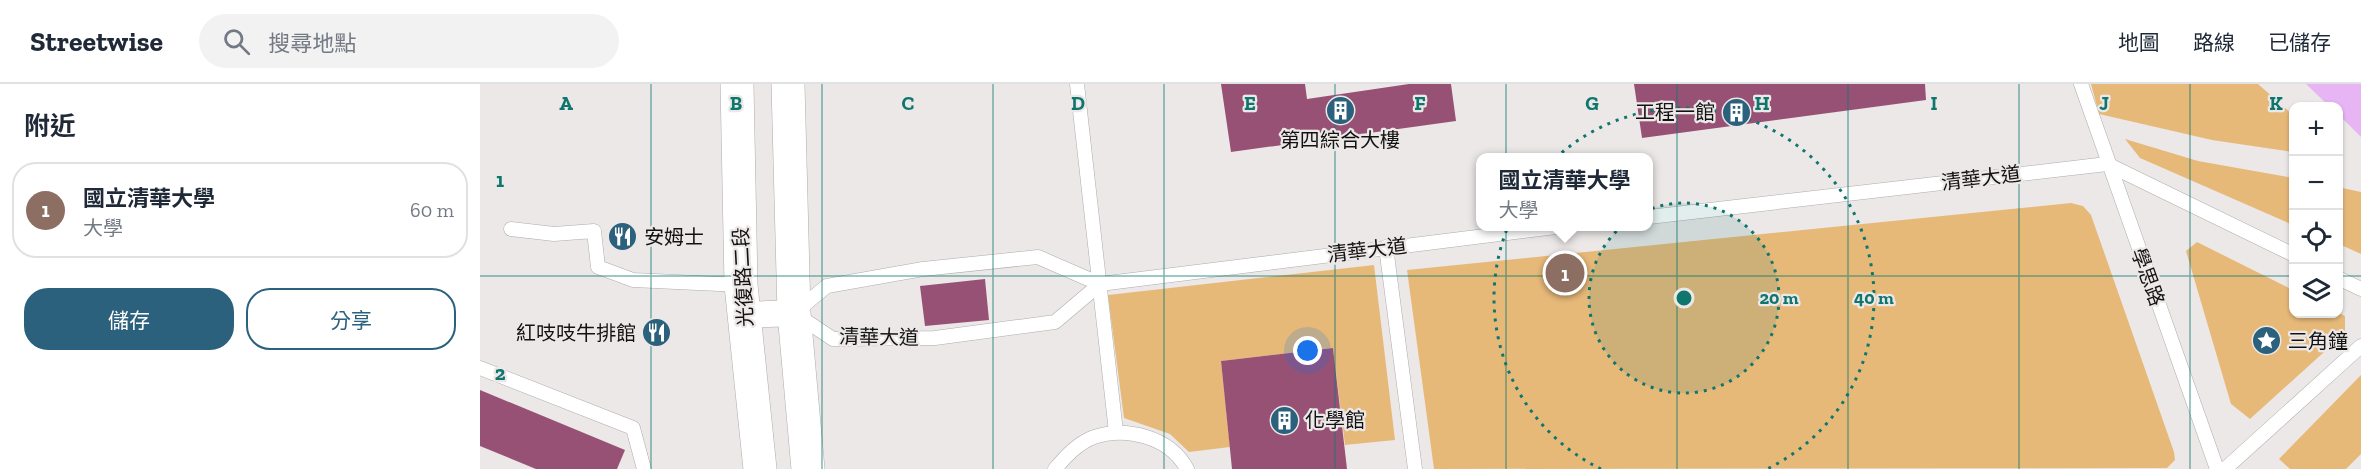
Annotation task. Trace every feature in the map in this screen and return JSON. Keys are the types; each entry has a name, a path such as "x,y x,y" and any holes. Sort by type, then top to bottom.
{"main road":[{"name":"光復路二段","path":"737,84 743,300 760,469"},
{"path":"788,84 794,313 808,469"}],"street":[{"path":"743,300 794,313"}],"lane":[{"path":"1077,84 1116,432"},
{"name":"學思路","path":"2081,84 2107,164 2217,469"},
{"path":"2107,164 2289,253"},
{"name":"清華大道","path":"1653,217 2107,164"},
{"path":"510,230 554,234 594,231 598,267 633,280 743,300"},
{"name":"清華大道","path":"794,313 832,339 935,338 1054,322 1100,284 1522,231"},
{"path":"1386,247 1415,469"},
{"path":"794,313 826,286 923,269 1038,257 1100,284"},
{"path":"2343,280 2361,289"},
{"path":"2225,469 2361,346"},
{"path":"480,368 633,428 644,469"},
{"path":"1055,469 1071,450 1092,437 1116,432 1142,434 1166,446 1187,469"}],"shaded area":[{"path":"2091,84 2258,84 2289,111 2289,151 2212,140 2099,114"},
{"path":"2306,84 2361,84 2361,137 2343,119 2343,102 2325,102"},
{"path":"2125,139 2198,161 2289,177 2289,223 2140,158"},
{"path":"2343,188 2361,192 2361,254 2343,246"},
{"path":"2071,203 2083,206 2091,215 2174,452 2175,460 2167,468 1434,469 1407,270"},
{"path":"2197,242 2289,288 2289,318 2343,318 2343,315 2345,316 2345,333 2250,419 2231,404 2186,251"},
{"path":"1374,265 1395,440 1345,445 1333,348 1221,361 1230,447 1189,452 1170,434 1124,418 1108,295"},
{"path":"2361,375 2361,454 2346,469 2290,469 2279,459"}],"building":[{"name":"第四綜合大樓","path":"1221,84 1305,84 1307,99 1409,84 1451,84 1456,121 1231,152"},
{"name":"工程一館","path":"1634,84 1925,84 1926,100 1642,138"},
{"path":"985,279 989,320 925,326 920,286"},
{"name":"化學館","path":"1333,348 1347,469 1232,469 1221,361"},
{"path":"480,390 625,450 617,469 536,469 480,446"}],"place":[{"name":"第四綜合大樓","path":"1340,110"},
{"name":"工程一館","path":"1736,112"},
{"name":"安姆士","path":"623,237"},
{"name":"國立清華大學","path":"1565,273"},
{"name":"紅吱吱牛排館","path":"657,333"},
{"name":"三角鐘","path":"2267,341"},
{"name":"化學館","path":"1284,420"}]}
